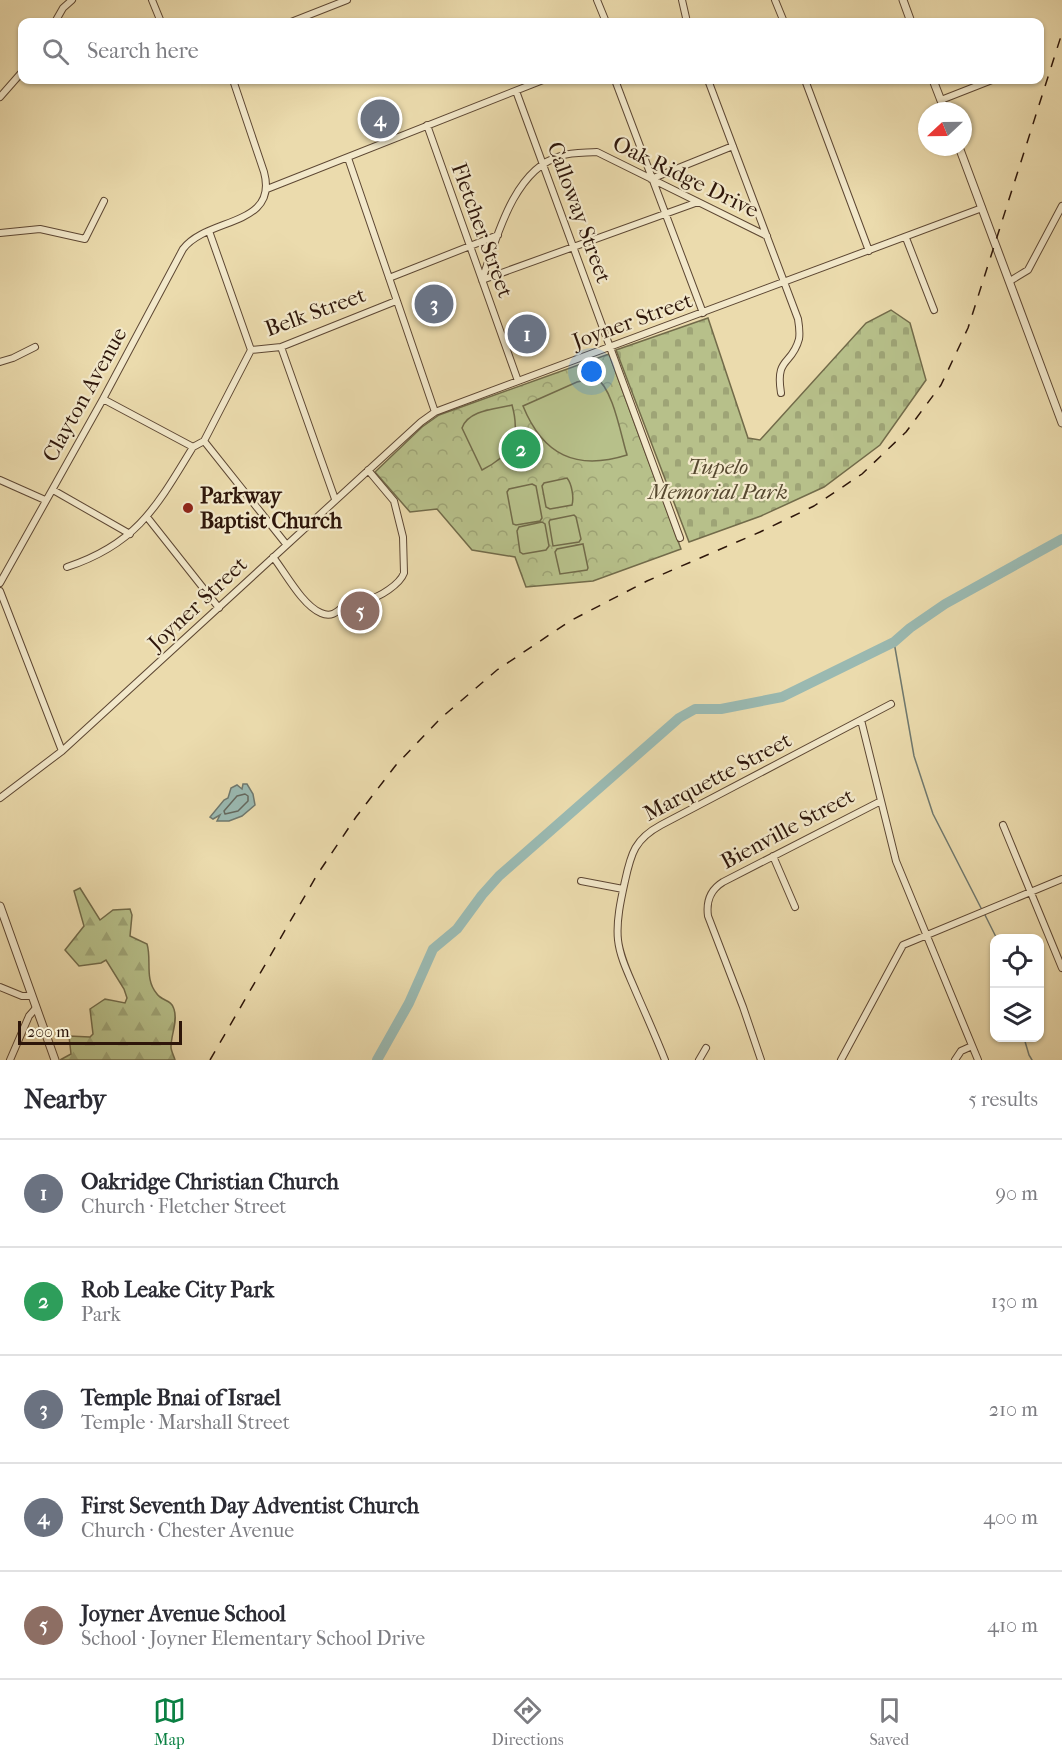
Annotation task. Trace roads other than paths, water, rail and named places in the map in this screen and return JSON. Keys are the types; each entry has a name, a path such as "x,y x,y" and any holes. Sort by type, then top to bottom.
{"street":[{"path":"57,18 72,0"},
{"path":"152,0 159,18"},
{"path":"301,18 346,0"},
{"path":"597,0 604,18"},
{"path":"682,0 684,18"},
{"path":"776,0 783,18"},
{"path":"903,0 910,18"},
{"path":"0,97 18,77"},
{"path":"234,84 264,172 267,189 533,84"},
{"path":"616,84 703,313"},
{"path":"710,84 798,319 799,337 794,351 781,365 778,377 781,393"},
{"path":"806,84 869,251"},
{"path":"935,84 941,100 982,84"},
{"name":"Calloway Street","path":"516,91 680,538"},
{"name":"Fletcher Street","path":"427,125 518,381"},
{"path":"651,179 733,146"},
{"name":"Oak Ridge Drive","path":"482,280 515,195 528,177 543,164 559,156 597,152 766,236"},
{"path":"962,156 1062,423"},
{"path":"348,158 435,412"},
{"name":"Clayton Avenue","path":"0,583 103,399 183,249 191,240 256,209 267,189"},
{"path":"0,233 40,228 85,239 104,201"},
{"path":"482,280 698,202"},
{"path":"1010,281 1028,270 1062,206"},
{"name":"Joyner Street","path":"0,798 62,751 335,499 435,412 784,284 982,208"},
{"path":"209,231 251,350"},
{"path":"389,278 498,235"},
{"path":"906,238 934,310"},
{"name":"Belk Street","path":"204,441 251,350 281,347 396,300"},
{"path":"0,362 35,347"},
{"path":"281,347 335,499"},
{"path":"103,399 193,447"},
{"path":"67,567 97,554 130,534 147,517 193,447 204,441 286,544"},
{"path":"273,557 287,579 315,610 328,615 334,614 350,602 378,596 402,578 404,573 403,537 394,501 368,470"},
{"path":"0,480 45,500"},
{"path":"53,490 130,534"},
{"path":"147,517 219,608"},
{"path":"0,591 62,751"},
{"name":"Marquette Street","path":"665,1060 620,953 617,926 623,889 632,855 639,842 648,833 891,704"},
{"path":"861,720 896,861 978,1060"},
{"name":"Bienville Street","path":"761,1060 710,922 707,904 711,894 718,885 881,801"},
{"path":"1003,825 1062,968"},
{"path":"773,856 795,907"},
{"path":"841,1060 900,949 905,944 1062,879"},
{"path":"581,881 623,889"},
{"path":"1,910 55,1060"},
{"path":"0,987 22,996 32,996"},
{"path":"10,1060 29,1016 36,1008"},
{"path":"955,1060 961,1051 972,1046"},
{"path":"699,1060 706,1048"}],"water":[{"path":"243,784 247,784 253,794 255,805 242,816 229,821 217,821 220,815 213,819 210,817 228,798 231,788 237,785 242,789"}],"waterway":[{"path":"377,1060 409,1003 433,949 457,929 499,876 679,718 695,709 721,709 782,697 894,642 945,604 1062,539"},
{"path":"894,642 914,756 933,814 981,908"},
{"path":"984,913 994,934"},
{"path":"1025,1042 1032,1060"}],"railway":[{"path":"210,1060 317,875 356,817 396,765 441,718 497,670 570,621 647,581 814,506 862,474 906,432 941,385 968,328 1062,33"}],"place":[{"name":"First Seventh Day Adventist Church","path":"380,119"},
{"name":"Temple Bnai of Israel","path":"434,304"},
{"name":"Oakridge Christian Church","path":"527,334"},
{"name":"Rob Leake City Park","path":"521,449"},
{"name":"Parkway Baptist Church","path":"188,508"},
{"name":"Joyner Avenue School","path":"360,611"}],"park label":[{"name":"Tupelo Memorial Park","path":"718,479"}]}
